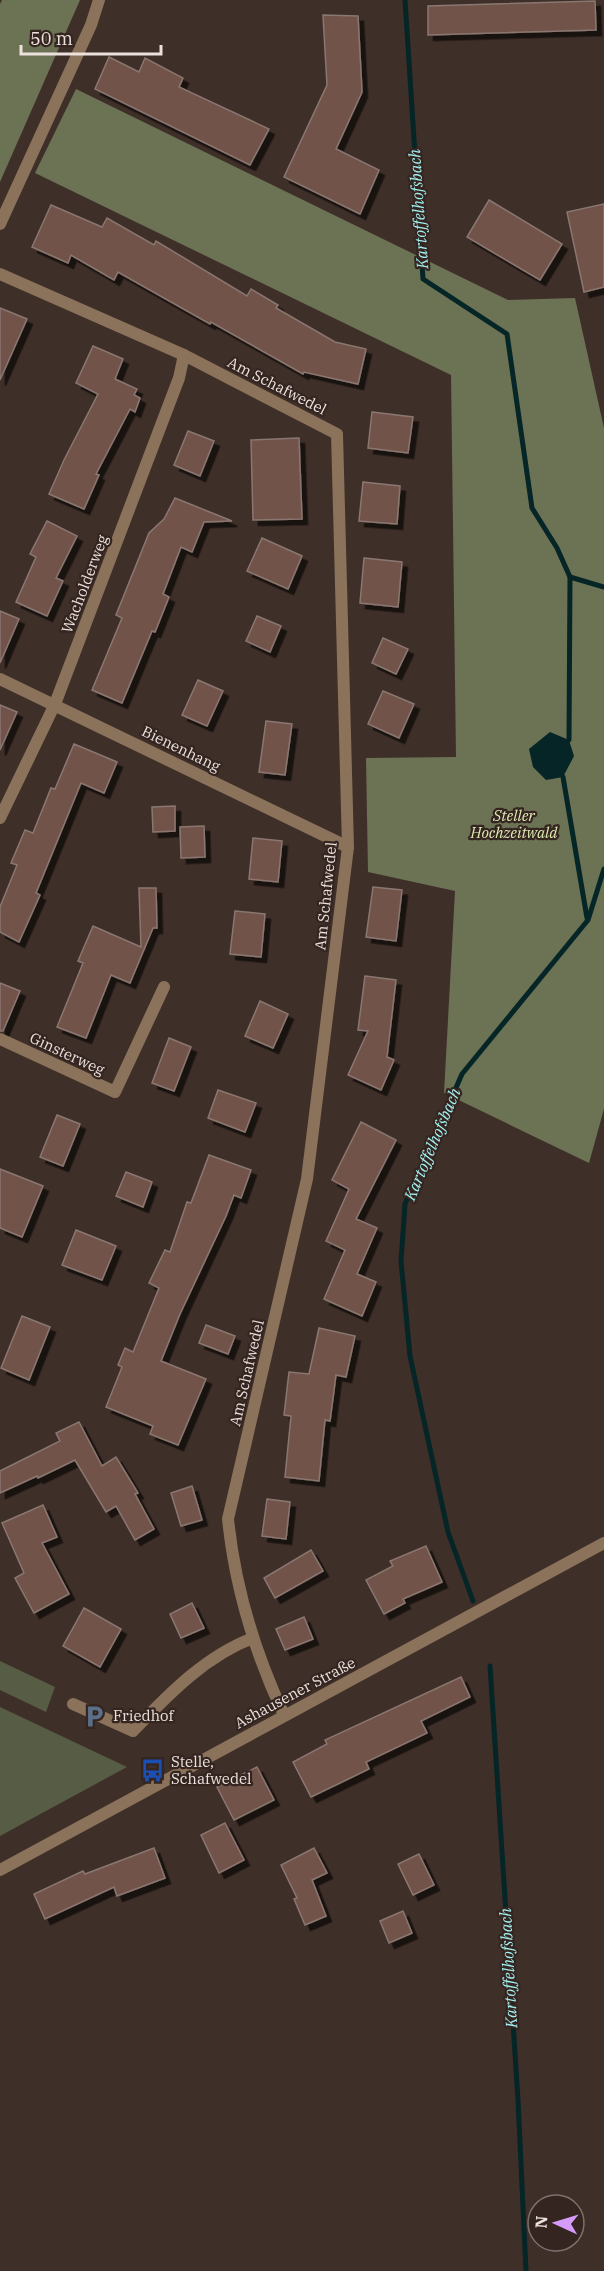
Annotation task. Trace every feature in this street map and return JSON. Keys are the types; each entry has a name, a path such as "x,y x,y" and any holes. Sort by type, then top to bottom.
{"street":[{"path":"0,224 87,35 99,0"},
{"name":"Am Schafwedel","path":"0,274 184,355 337,434 348,847 307,1179 228,1519 233,1563 253,1638 268,1681 284,1715"},
{"name":"Wacholderweg","path":"0,818 55,704 179,378 184,355"},
{"name":"Bienenhang","path":"0,679 348,847"},
{"name":"Ginsterweg","path":"0,1039 115,1092 164,987"},
{"name":"Ashausener Straße","path":"0,1870 604,1543"},
{"path":"73,1704 133,1731 207,1662 239,1643 253,1638"}],"green space":[{"path":"2,0 80,0 0,182 0,4"},
{"name":"Steller Hochzeitwald","path":"76,89 508,300 575,298 604,428 604,1109 589,1163 444,1093 455,891 368,872 366,758 456,757 451,375 35,173"},
{"path":"0,1661 55,1687 46,1712 0,1690"},
{"path":"0,1707 127,1767 0,1836"}],"water":[{"path":"550,732 569,740 574,756 563,777 546,780 533,767 529,749"}],"building":[{"path":"595,1 596,30 428,35 428,6"},
{"path":"323,15 358,16 362,92 336,149 379,170 360,214 284,177 327,85"},
{"path":"109,57 139,72 145,58 183,78 179,87 269,129 250,165 95,89"},
{"path":"489,200 562,244 540,280 467,237"},
{"path":"604,204 604,287 584,292 567,212"},
{"path":"51,205 102,227 107,218 154,245 156,241 247,296 251,289 278,305 276,308 335,342 366,349 358,384 304,372 303,374 118,272 114,280 71,255 68,263 32,247"},
{"path":"0,308 27,319 0,380"},
{"path":"93,346 123,359 115,379 137,389 134,395 140,398 135,412 130,409 96,474 99,475 84,509 49,494 98,394 76,383"},
{"path":"372,412 413,417 408,453 368,448"},
{"path":"188,431 214,441 200,476 174,465"},
{"path":"299,438 302,519 253,520 251,440"},
{"path":"363,482 400,486 397,524 359,521"},
{"path":"175,498 232,521 204,522 192,552 181,547 163,594 169,597 122,703 92,690 122,618 116,615 149,533 164,519"},
{"path":"47,521 77,536 56,578 63,581 47,616 16,602 36,557 30,554"},
{"path":"262,538 302,556 288,589 247,571"},
{"path":"364,558 402,562 398,607 360,603"},
{"path":"0,611 19,619 0,663"},
{"path":"257,616 281,626 270,652 246,641"},
{"path":"383,638 408,649 396,674 372,663"},
{"path":"198,680 223,691 207,726 182,715"},
{"path":"383,691 414,704 399,738 368,724"},
{"path":"0,705 17,712 0,750"},
{"path":"266,721 292,724 285,775 259,772"},
{"path":"74,744 117,762 104,793 81,783 36,893 40,895 19,942 0,932 0,907 17,865 11,863 25,830 33,833 51,788 55,789"},
{"path":"175,806 175,831 153,832 152,807"},
{"path":"204,826 205,857 181,858 180,827"},
{"path":"253,838 282,841 278,882 249,879"},
{"path":"373,887 402,890 396,941 366,937"},
{"path":"139,888 156,888 157,928 153,928 130,983 111,975 86,1038 57,1027 83,963 78,961 93,926 141,947"},
{"path":"235,911 265,914 261,957 230,954"},
{"path":"365,976 396,980 387,1057 394,1060 381,1090 348,1075 368,1031 358,1030"},
{"path":"0,983 20,991 3,1031 0,1031"},
{"path":"260,1001 288,1014 273,1048 245,1036"},
{"path":"169,1038 191,1047 174,1091 152,1083"},
{"path":"218,1090 256,1103 245,1132 208,1118"},
{"path":"57,1115 80,1124 63,1166 40,1157"},
{"path":"361,1122 396,1140 356,1219 377,1228 357,1274 376,1282 362,1316 324,1299 345,1250 326,1241 349,1189 332,1180"},
{"path":"209,1155 251,1170 241,1198 234,1195 161,1361 206,1379 178,1445 150,1434 153,1426 106,1407 122,1367 118,1365 125,1348 133,1352 159,1288 149,1283 165,1250 170,1252 187,1202 191,1203"},
{"path":"0,1169 43,1186 22,1237 0,1228"},
{"path":"126,1172 152,1182 143,1207 116,1196"},
{"path":"76,1230 116,1246 102,1280 62,1265"},
{"path":"22,1316 50,1327 29,1380 1,1368"},
{"path":"206,1325 235,1336 228,1354 199,1343"},
{"path":"319,1328 355,1336 346,1377 336,1375 330,1421 325,1420 319,1481 285,1477 291,1416 284,1415 289,1372 309,1374"},
{"path":"79,1422 102,1466 116,1457 138,1493 135,1494 154,1529 135,1540 116,1506 106,1512 75,1460 0,1493 0,1471 60,1441 56,1433"},
{"path":"192,1486 202,1520 181,1526 171,1493"},
{"path":"267,1499 290,1502 286,1539 262,1536"},
{"path":"43,1505 57,1537 42,1543 69,1594 34,1613 15,1578 24,1573 2,1523"},
{"path":"426,1546 442,1582 403,1599 405,1603 384,1614 366,1580 393,1566 390,1561"},
{"path":"311,1550 323,1571 275,1598 264,1578"},
{"path":"192,1603 204,1628 181,1638 170,1614"},
{"path":"84,1608 121,1629 100,1667 63,1646"},
{"path":"304,1617 313,1639 285,1650 276,1629"},
{"path":"461,1677 470,1697 421,1721 427,1733 366,1762 369,1769 311,1797 293,1762 327,1744 325,1740"},
{"path":"257,1767 274,1800 234,1820 217,1787"},
{"path":"225,1823 244,1860 219,1873 201,1835"},
{"path":"154,1848 165,1878 117,1896 114,1887 45,1919 34,1894 83,1871 85,1874"},
{"path":"314,1848 327,1873 312,1880 326,1916 305,1925 294,1899 297,1898 281,1865"},
{"path":"419,1854 434,1885 413,1895 398,1864"},
{"path":"403,1911 412,1933 389,1943 380,1921"}],"waterway":[{"name":"Kartoffelhofsbach","path":"405,0 423,279 507,334 532,508 557,548 570,577 604,587"},
{"path":"569,740 570,577"},
{"path":"563,777 587,918"},
{"name":"Kartoffelhofsbach","path":"473,1601 448,1532 410,1356 401,1261 405,1204 462,1074 588,920 604,869"},
{"name":"Kartoffelhofsbach","path":"490,1666 518,2100 526,2271"}],"place":[{"name":"Friedhof","path":"95,1716"},
{"name":"Stelle, Schafwedel","path":"153,1771"}]}
